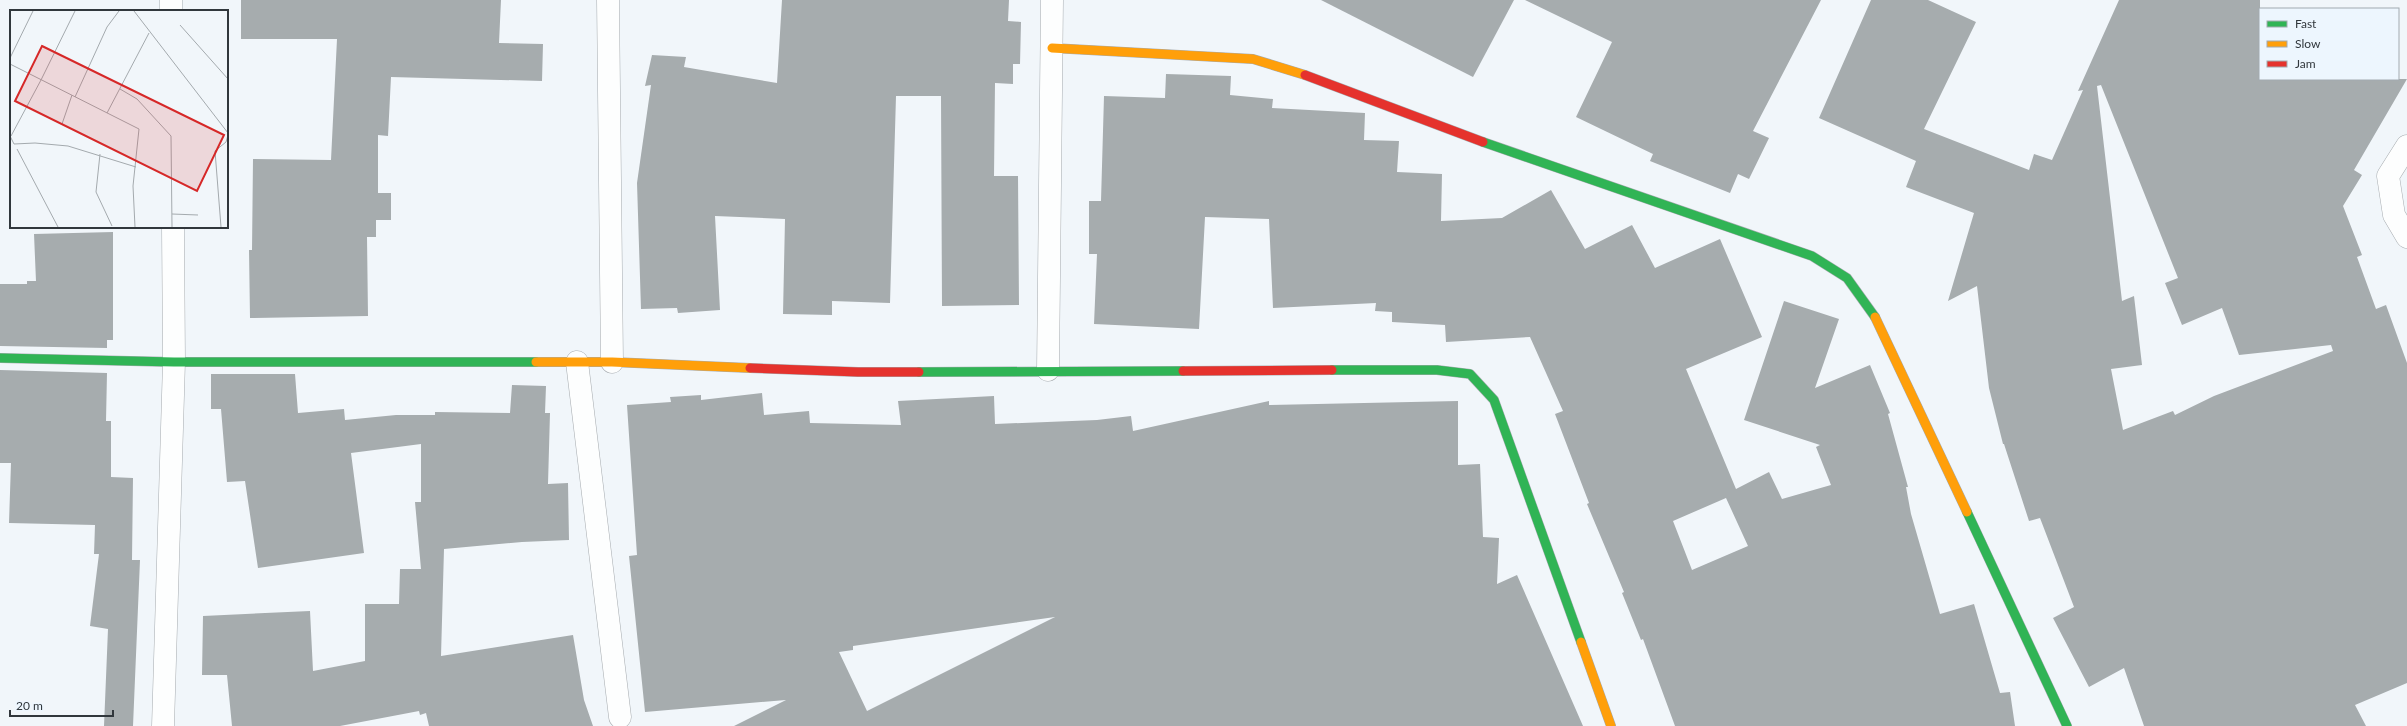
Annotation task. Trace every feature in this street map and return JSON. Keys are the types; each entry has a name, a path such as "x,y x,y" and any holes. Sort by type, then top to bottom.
{"street":[{"path":"608,0 612,362"},
{"path":"1048,370 1052,0"},
{"path":"1052,48 1222,56 1252,59 1284,67 1462,135 1812,256 1847,278 1878,322 2067,726"},
{"path":"2407,146 2388,176 2394,216 2407,237"},
{"path":"163,726 174,362 173,228"},
{"path":"0,358 174,362 612,362 858,372 1048,370 1437,370 1470,374 1494,400 1611,726"},
{"path":"577,362 620,717"}],"building":[{"path":"241,0 501,0 499,43 543,44 542,81 391,77 388,136 378,135 378,193 391,193 391,220 376,220 376,237 367,237 368,316 250,318 249,250 252,250 253,159 331,160 337,39 241,39"},
{"path":"782,0 1009,0 1008,21 1021,22 1020,64 1013,64 1013,84 995,83 994,176 1018,176 1019,305 942,306 941,96 896,96 890,303 832,301 832,315 783,314 785,219 715,216 720,310 678,313 677,308 641,309 637,183 651,85 645,86 652,55 686,57 684,67 777,83"},
{"path":"1321,0 1514,0 1473,77"},
{"path":"1525,0 1821,0 1753,131 1769,138 1749,179 1738,174 1730,193 1650,161 1653,154 1576,117 1612,42"},
{"path":"1871,0 1928,0 1976,22 1924,129 2029,170 2034,154 2052,160 2083,90 2078,91 2119,0 2260,0 2259,80 2407,79 2354,170 2362,175 2343,206 2362,255 2357,257 2376,309 2386,305 2407,363 2407,683 2355,705 2366,726 2144,726 2124,668 2089,687 2053,618 2074,607 2040,518 2029,521 2003,444 1989,388 1977,286 1948,301 1974,213 1906,187 1916,161 1819,118","holes":["2101,85 2178,278 2165,283 2182,325 2222,308 2239,355 2331,345 2333,351 2214,396 2175,415 2173,411 2123,430 2111,369 2142,365 2134,296 2122,301 2097,86"]},
{"path":"1166,74 1231,76 1230,95 1273,99 1272,108 1365,113 1364,140 1399,141 1397,172 1442,174 1441,221 1502,218 1551,190 1585,249 1632,225 1655,268 1720,239 1762,337 1686,369 1736,489 1769,472 1782,499 1831,485 1816,447 1820,445 1744,420 1784,301 1839,319 1815,388 1870,365 1890,413 1888,414 1908,487 1906,487 1911,514 1940,614 1974,604 2000,693 2010,692 2015,726 1675,726 1643,639 1641,640 1622,593 1624,592 1587,504 1589,503 1555,414 1563,411 1530,337 1446,342 1445,325 1392,322 1392,312 1375,311 1376,303 1273,308 1269,219 1205,217 1199,329 1094,324 1097,254 1089,254 1089,201 1101,201 1104,96 1165,98","holes":["1726,498 1748,546 1692,570 1673,521"]},
{"path":"113,232 113,340 107,340 107,348 0,346 0,284 27,284 27,281 36,281 34,234"},
{"path":"0,370 107,373 106,421 111,421 111,477 133,478 132,560 140,560 133,726 104,726 108,629 90,626 99,554 94,554 95,525 9,523 11,463 0,463"},
{"path":"211,374 295,374 298,413 344,409 345,420 396,415 435,415 435,412 510,413 512,385 546,386 545,413 550,413 548,484 568,483 569,540 522,542 444,549 441,656 573,635 584,700 593,726 429,726 426,713 420,715 419,711 340,726 232,726 227,675 202,675 203,616 310,611 313,671 365,661 365,604 399,604 400,569 421,569 415,502 421,502 421,444 351,453 364,553 258,568 245,481 227,482 221,409 211,409"},
{"path":"762,393 764,415 809,411 810,423 901,425 898,401 994,396 995,424 1097,420 1131,416 1133,431 1269,401 1269,405 1458,401 1458,465 1480,464 1483,537 1499,538 1497,584 1517,575 1583,726 734,726 786,700 645,712 629,556 637,555 627,405 671,402 670,397 701,395 701,400","holes":["1055,617 867,711 839,652 853,650 853,646"]}],"traffic: fast":[{"path":"1483,142 1812,256 1847,278 1875,317"},
{"path":"0,358 174,362 536,362"},
{"path":"1332,370 1437,370 1470,374 1494,400 1581,642"},
{"path":"919,372 1183,371"},
{"path":"1967,512 2067,726"}],"traffic: slow":[{"path":"1052,48 1253,59 1305,75"},
{"path":"1875,317 1967,512"},
{"path":"536,362 612,362 750,368"},
{"path":"1581,642 1611,726"}],"traffic: jam":[{"path":"1305,75 1483,142"},
{"path":"750,368 858,372 919,372"},
{"path":"1183,371 1332,370"}]}
